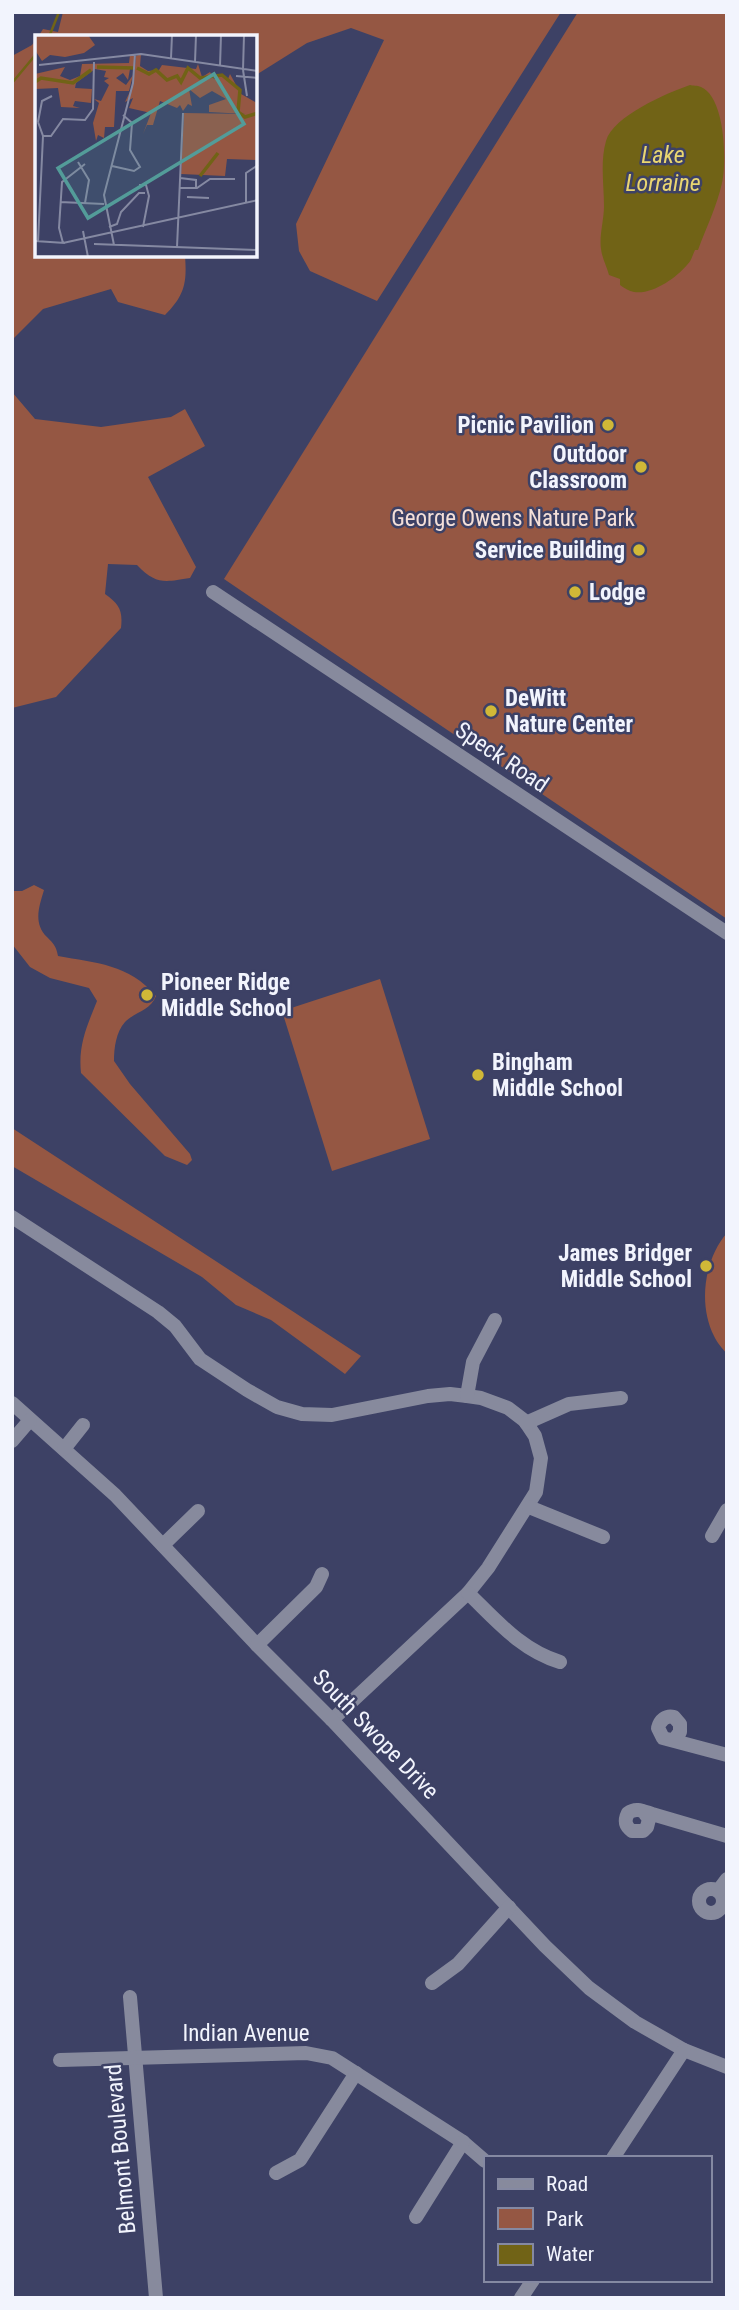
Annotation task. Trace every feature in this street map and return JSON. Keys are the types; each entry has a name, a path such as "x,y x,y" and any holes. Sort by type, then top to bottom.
{"street":[{"name":"Speck Road","path":"213,592 727,933"},
{"path":"12,1217 159,1312 175,1326 200,1359 277,1407 302,1414 332,1415 450,1394 481,1398 508,1408 526,1423 535,1436 541,1458 539,1479 529,1507 468,1593 332,1720"},
{"path":"467,1396 473,1362 495,1320"},
{"path":"526,1423 569,1404 621,1398"},
{"name":"South Swope Drive","path":"12,1404 115,1496 332,1720 545,1946 589,1988 635,2022 684,2050 727,2067"},
{"path":"12,1441 30,1420"},
{"path":"64,1448 83,1425"},
{"path":"529,1507 603,1537"},
{"path":"712,1536 727,1510"},
{"path":"163,1545 198,1511"},
{"path":"257,1645 316,1587 322,1574"},
{"path":"468,1593 521,1645 560,1662"},
{"path":"674,1740 727,1755"},
{"path":"643,1811 727,1836"},
{"path":"718,1891 727,1879"},
{"path":"432,1983 458,1964 509,1907"},
{"name":"Belmont Boulevard","path":"130,1997 156,2298"},
{"path":"614,2156 684,2050"},
{"name":"Indian Avenue","path":"60,2060 306,2053 332,2058 463,2142 484,2160"},
{"path":"276,2173 300,2160 356,2073"},
{"path":"416,2217 463,2142"},
{"path":"521,2298 532,2282"}],"green space":[{"path":"63,12 561,12 377,301 310,271 299,251 296,224 384,40 351,28 307,43 257,74 257,35 39,35 43,29 58,32"},
{"name":"George Owens Nature Park","path":"578,12 727,12 727,919 224,579"},
{"path":"35,41 35,257 185,257 186,273 181,294 165,315 118,302 111,289 43,309 12,340 12,56"},
{"path":"12,392 35,419 101,427 171,417 185,409 205,446 148,477 196,567 190,578 161,580 150,576 137,565 108,564 105,594 119,608 121,628 56,697 12,708"},
{"path":"34,885 44,890 39,909 40,926 54,945 58,956 99,963 123,971 146,985 156,996 147,1008 125,1022 119,1030 114,1061 130,1084 190,1154 192,1160 187,1165 165,1156 81,1073 82,1045 97,1001 89,988 50,978 30,967 12,944 12,891 22,891"},
{"path":"380,979 430,1139 332,1171 282,1011"},
{"path":"12,1128 361,1356 345,1374 271,1320 236,1305 202,1277 12,1166"},
{"path":"727,1233 727,1354 715,1339 709,1324 705,1297 713,1256"}],"water":[{"name":"Lake Lorraine","path":"690,85 701,87 709,93 720,116 724,173 720,192 698,250 695,250 689,263 677,275 656,288 632,292 620,285 620,279 609,275 602,252 603,165 606,141 619,123 630,114"}],"waterway":[{"path":"50,35 59,12"},
{"path":"12,83 35,55"}],"place":[{"name":"Picnic Pavilion","path":"608,425"},
{"name":"Outdoor Classroom","path":"641,467"},
{"name":"Service Building","path":"639,550"},
{"name":"Lodge","path":"575,592"},
{"name":"DeWitt Nature Center","path":"491,711"},
{"name":"Pioneer Ridge Middle School","path":"147,995"},
{"name":"Bingham Middle School","path":"478,1075"},
{"name":"James Bridger Middle School","path":"706,1266"}]}
